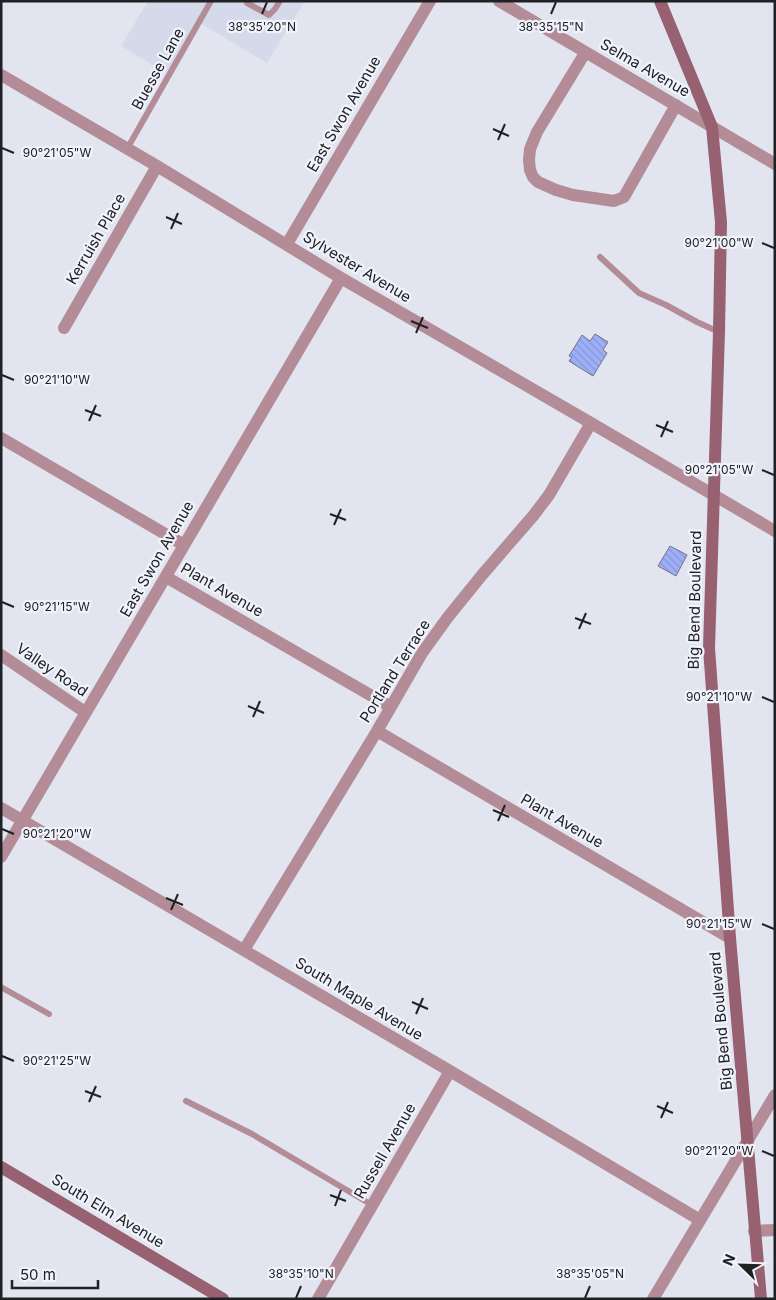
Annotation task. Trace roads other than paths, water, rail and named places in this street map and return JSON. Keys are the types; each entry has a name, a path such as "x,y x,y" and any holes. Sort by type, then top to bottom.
{"main road":[{"name":"Big Bend Boulevard","path":"660,1 712,126 721,222 709,648 730,938 761,1299"},
{"name":"South Elm Avenue","path":"1,1167 223,1299"}],"street":[{"name":"East Swon Avenue","path":"287,244 430,1"},
{"name":"Selma Avenue","path":"499,1 775,164"},
{"path":"585,53 537,132 530,149 528,160 533,177 546,186 573,195 605,200 614,201 624,197 676,105"},
{"name":"Sylvester Avenue","path":"1,75 157,166 342,278 775,531"},
{"name":"Kerruish Place","path":"64,328 157,166"},
{"name":"East Swon Avenue","path":"1,857 342,278"},
{"name":"Portland Terrace","path":"244,950 422,653 448,617 549,495 591,423"},
{"name":"Plant Avenue","path":"1,438 184,545"},
{"name":"Plant Avenue","path":"166,577 391,707"},
{"name":"Valley Road","path":"1,655 85,712"},
{"name":"Plant Avenue","path":"377,731 730,938"},
{"name":"South Maple Avenue","path":"1,808 700,1220"},
{"name":"Russell Avenue","path":"318,1299 450,1071"},
{"path":"653,1299 775,1095"},
{"path":"754,1232 775,1230"}],"lane":[{"name":"Buesse Lane","path":"127,149 211,1"},
{"path":"247,1 247,3 269,15 280,1"},
{"path":"600,257 639,293 719,332"},
{"path":"1,986 49,1014"},
{"path":"186,1101 252,1134 372,1206"}]}
